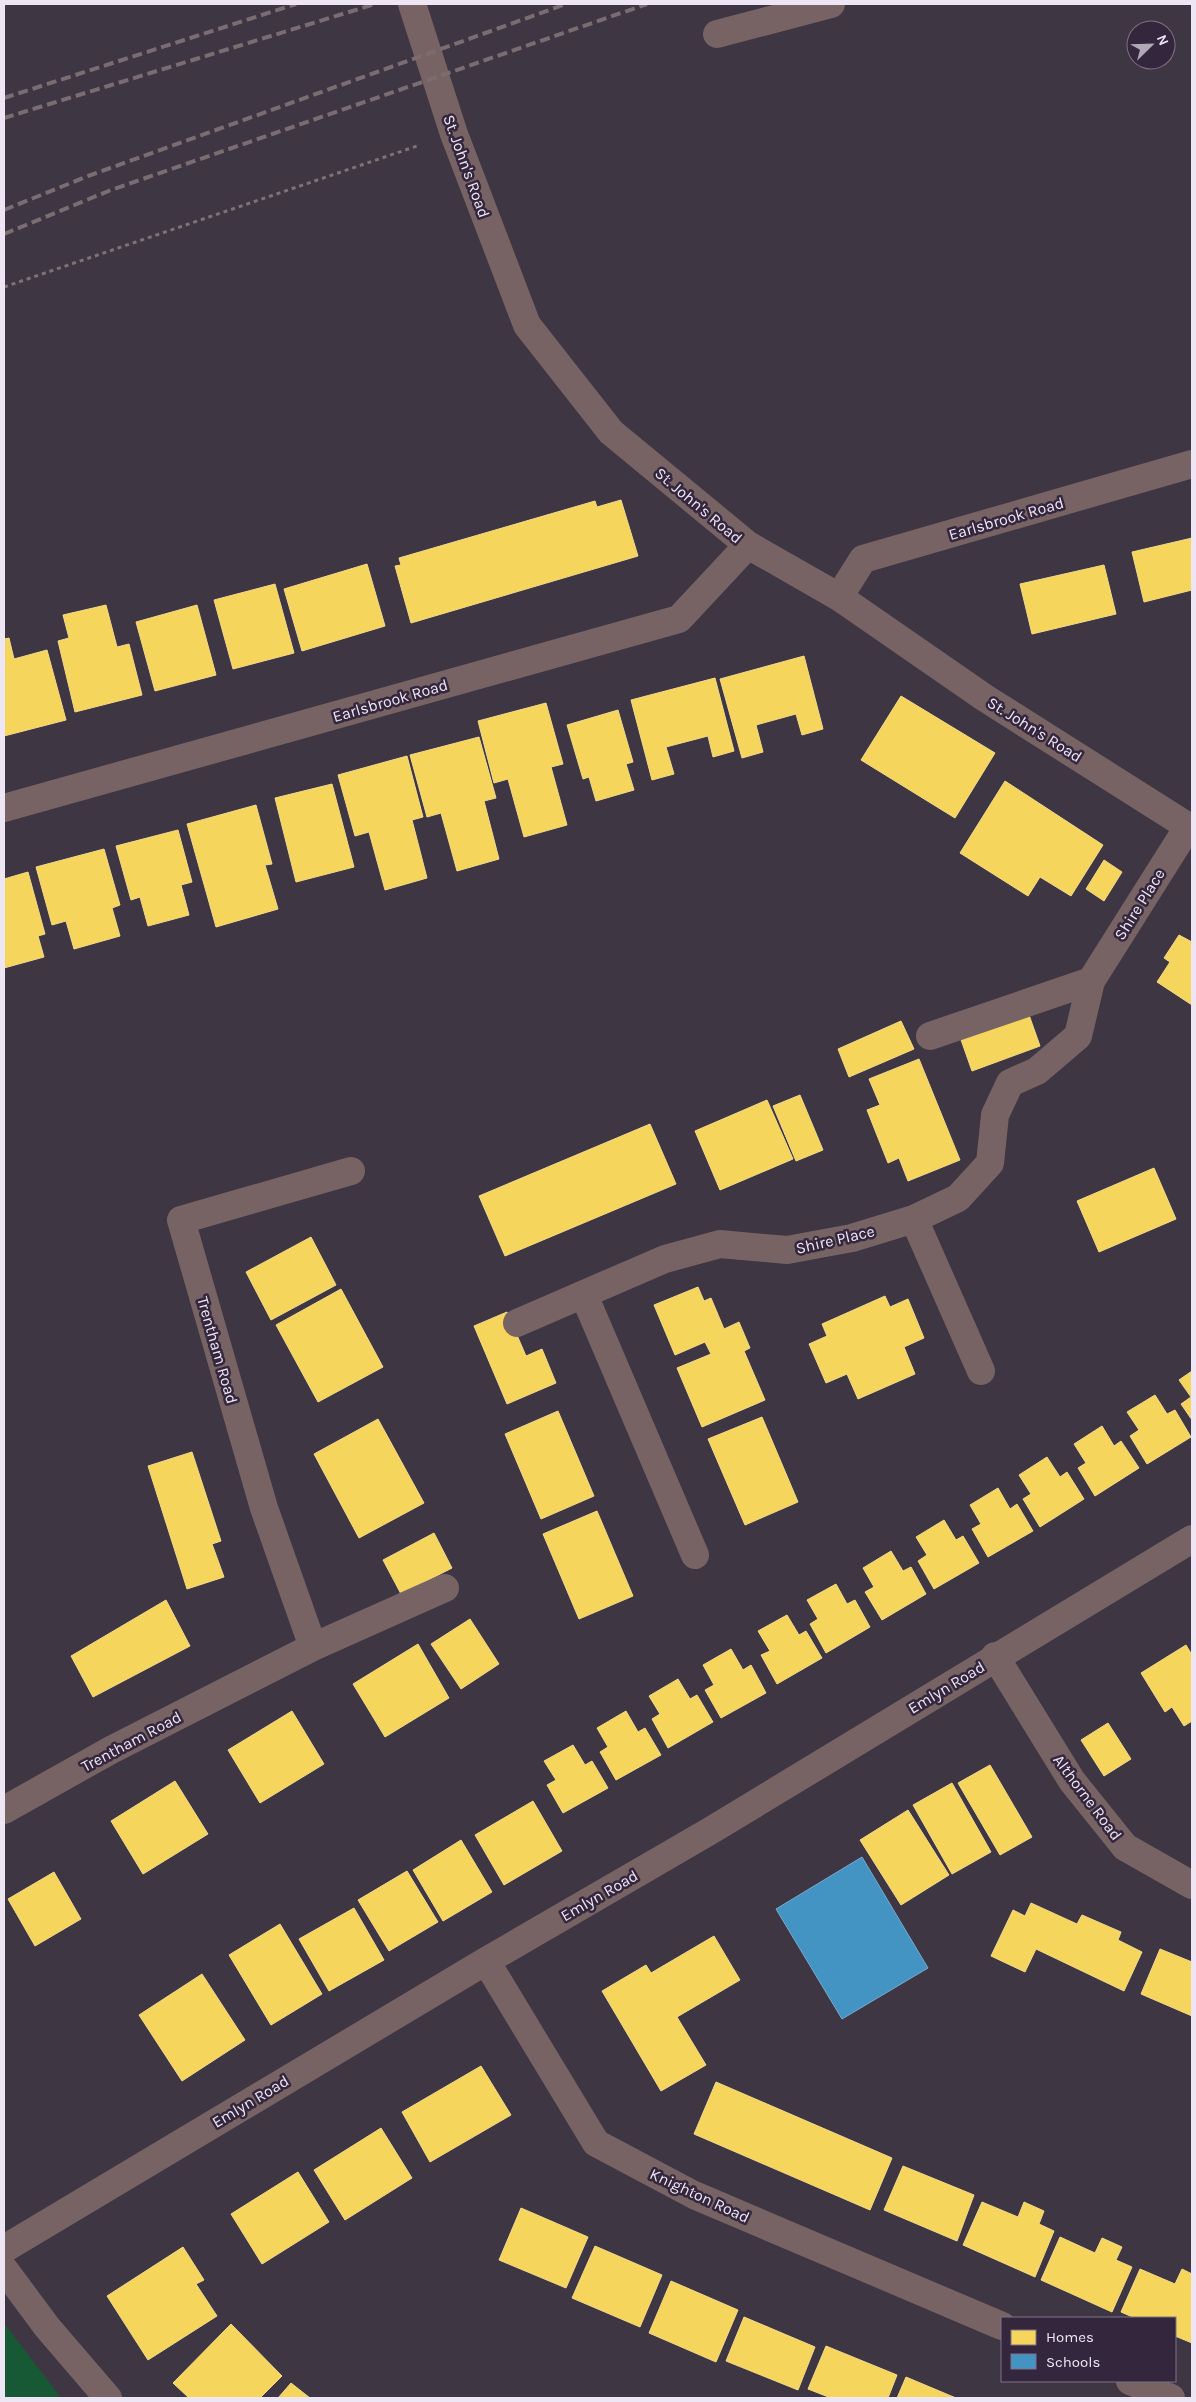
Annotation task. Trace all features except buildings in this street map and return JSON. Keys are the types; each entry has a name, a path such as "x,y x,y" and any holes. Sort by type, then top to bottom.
{"street":[{"name":"St. John's Road","path":"412,4 454,134 527,325 611,432 748,545 839,597 985,698 1190,828"},
{"path":"717,34 831,4"},
{"name":"Earlsbrook Road","path":"839,597 863,559 1192,464"},
{"name":"Earlsbrook Road","path":"4,808 679,619 748,545"},
{"name":"Shire Place","path":"517,1323 665,1259 720,1244 787,1250 852,1238 914,1219 958,1198 990,1163 995,1115 1010,1082 1037,1071 1078,1036 1091,981 1190,828"},
{"path":"930,1036 1091,981"},
{"name":"Trentham Road","path":"313,1647 264,1508 181,1220 351,1170"},
{"path":"914,1219 981,1371"},
{"path":"584,1295 695,1555"},
{"name":"Emlyn Road","path":"4,2249 486,1961 710,1831 995,1656 1192,1539"},
{"name":"Trentham Road","path":"4,1810 111,1750 313,1647 445,1588"},
{"name":"Althorne Road","path":"995,1656 1072,1781 1125,1847 1192,1885"},
{"name":"Knighton Road","path":"486,1961 596,2143 694,2195 1001,2326"},
{"path":"4,2269 47,2327 108,2398"},
{"path":"1132,2382 1171,2398"}],"path":[{"path":"4,287 302,188 454,134"}],"green space":[{"path":"4,2323 61,2398 4,2398"}],"railway":[{"path":"4,98 296,4"},
{"path":"4,118 375,4"},
{"path":"4,210 88,176 566,4"},
{"path":"4,234 111,190 647,4"}]}
